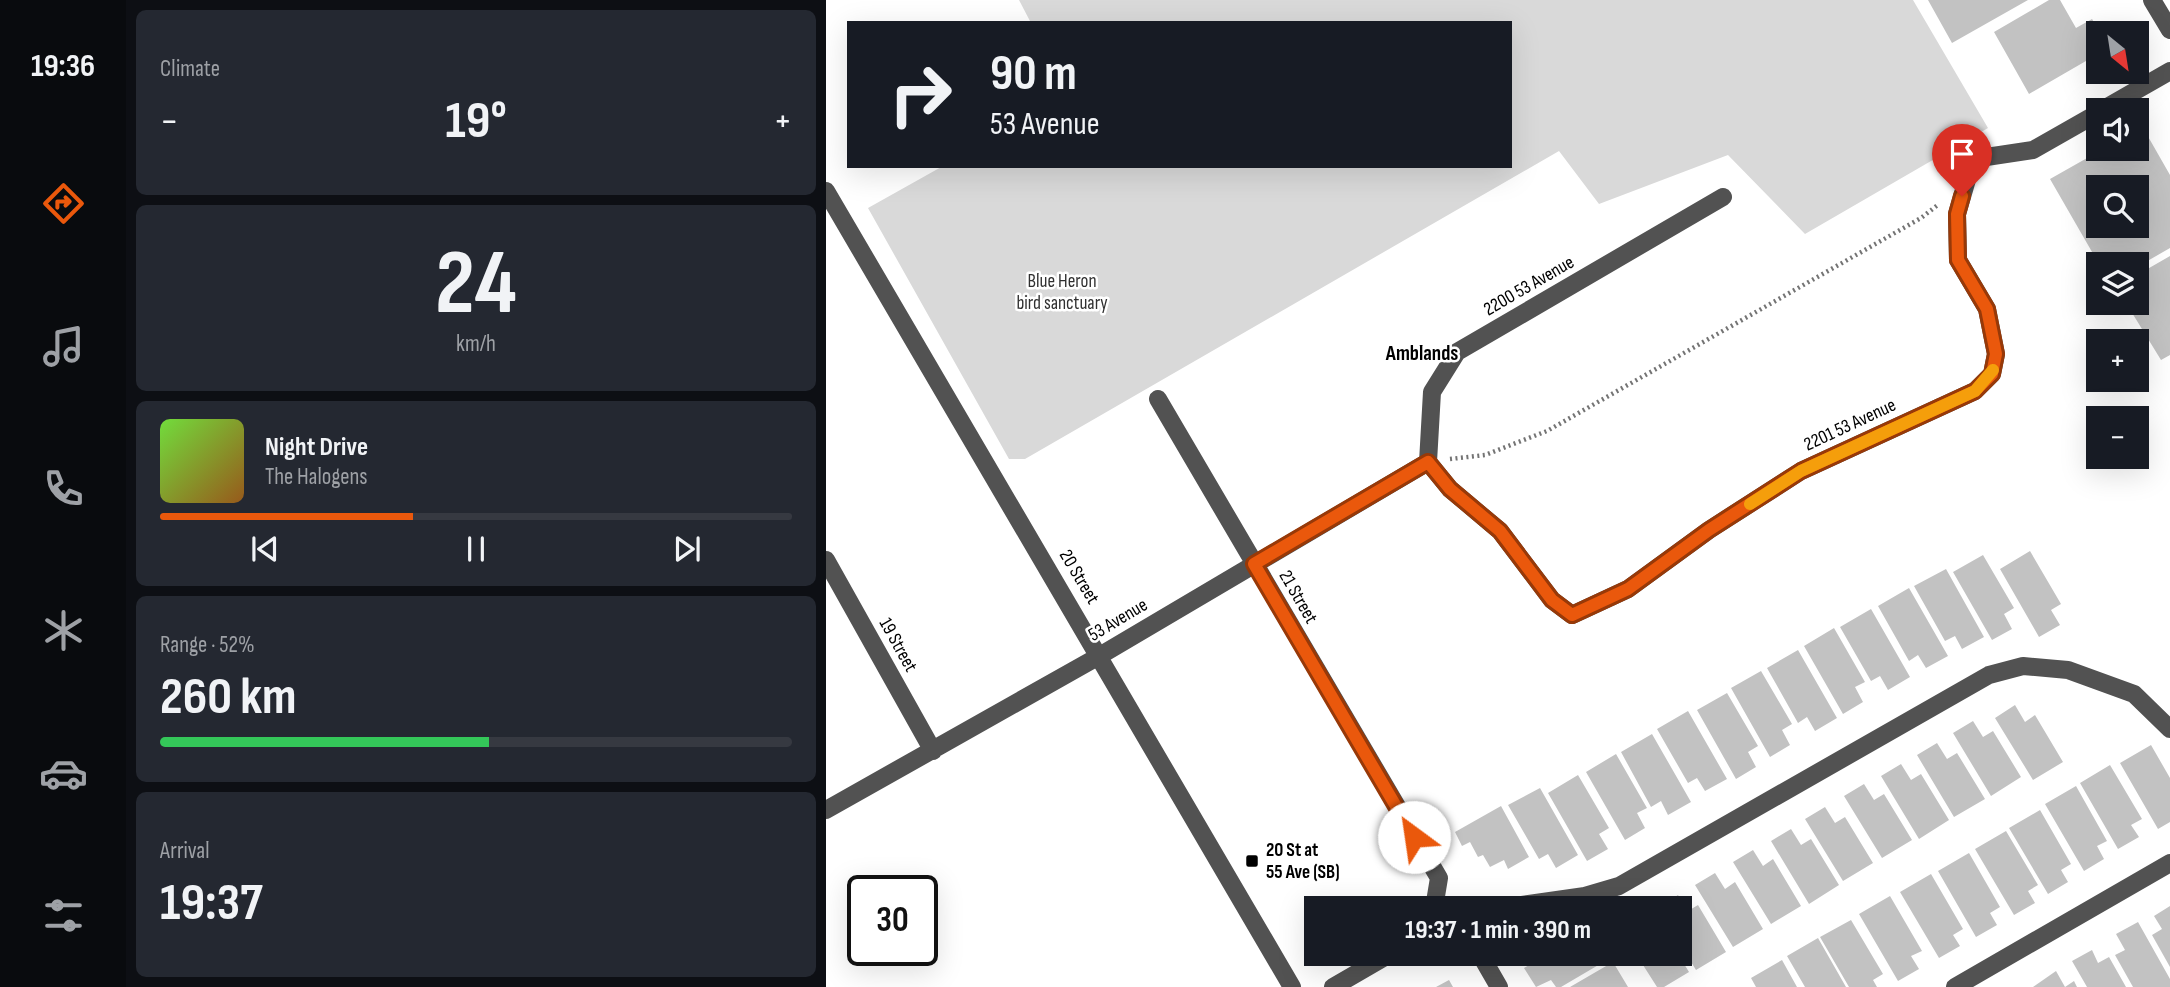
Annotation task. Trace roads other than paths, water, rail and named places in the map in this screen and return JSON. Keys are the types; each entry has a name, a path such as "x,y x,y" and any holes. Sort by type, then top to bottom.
{"street":[{"path":"2152,0 2170,30"},
{"path":"2123,98 2170,71"},
{"name":"2201 53 Avenue","path":"1428,462 1450,489 1500,531 1552,600 1572,615 1628,589 1709,530 1801,471 1975,391 1992,374 1996,354 1987,309 1958,260 1957,214 1973,159 2033,150 2086,119"},
{"name":"20 Street","path":"826,191 1101,655 1292,987"},
{"name":"2200 53 Avenue","path":"1428,462 1432,392 1457,352 1723,197"},
{"name":"21 Street","path":"1158,399 1439,878 1437,896"},
{"name":"53 Avenue","path":"826,810 1101,655 1428,462"},
{"name":"19 Street","path":"826,561 933,751"},
{"path":"1585,896 1619,886 1989,675 2023,666 2068,670 2134,694 2170,729"},
{"path":"1955,987 2170,863"},
{"path":"1333,987 1369,966"},
{"path":"1487,966 1499,987"}],"place":[{"name":"20 St at 55 Ave (SB)","path":"1252,861"}],"district":[{"name":"Amblands","path":"1422,353"}],"park label":[{"name":"Blue Heron bird sanctuary","path":"1062,292"}]}
